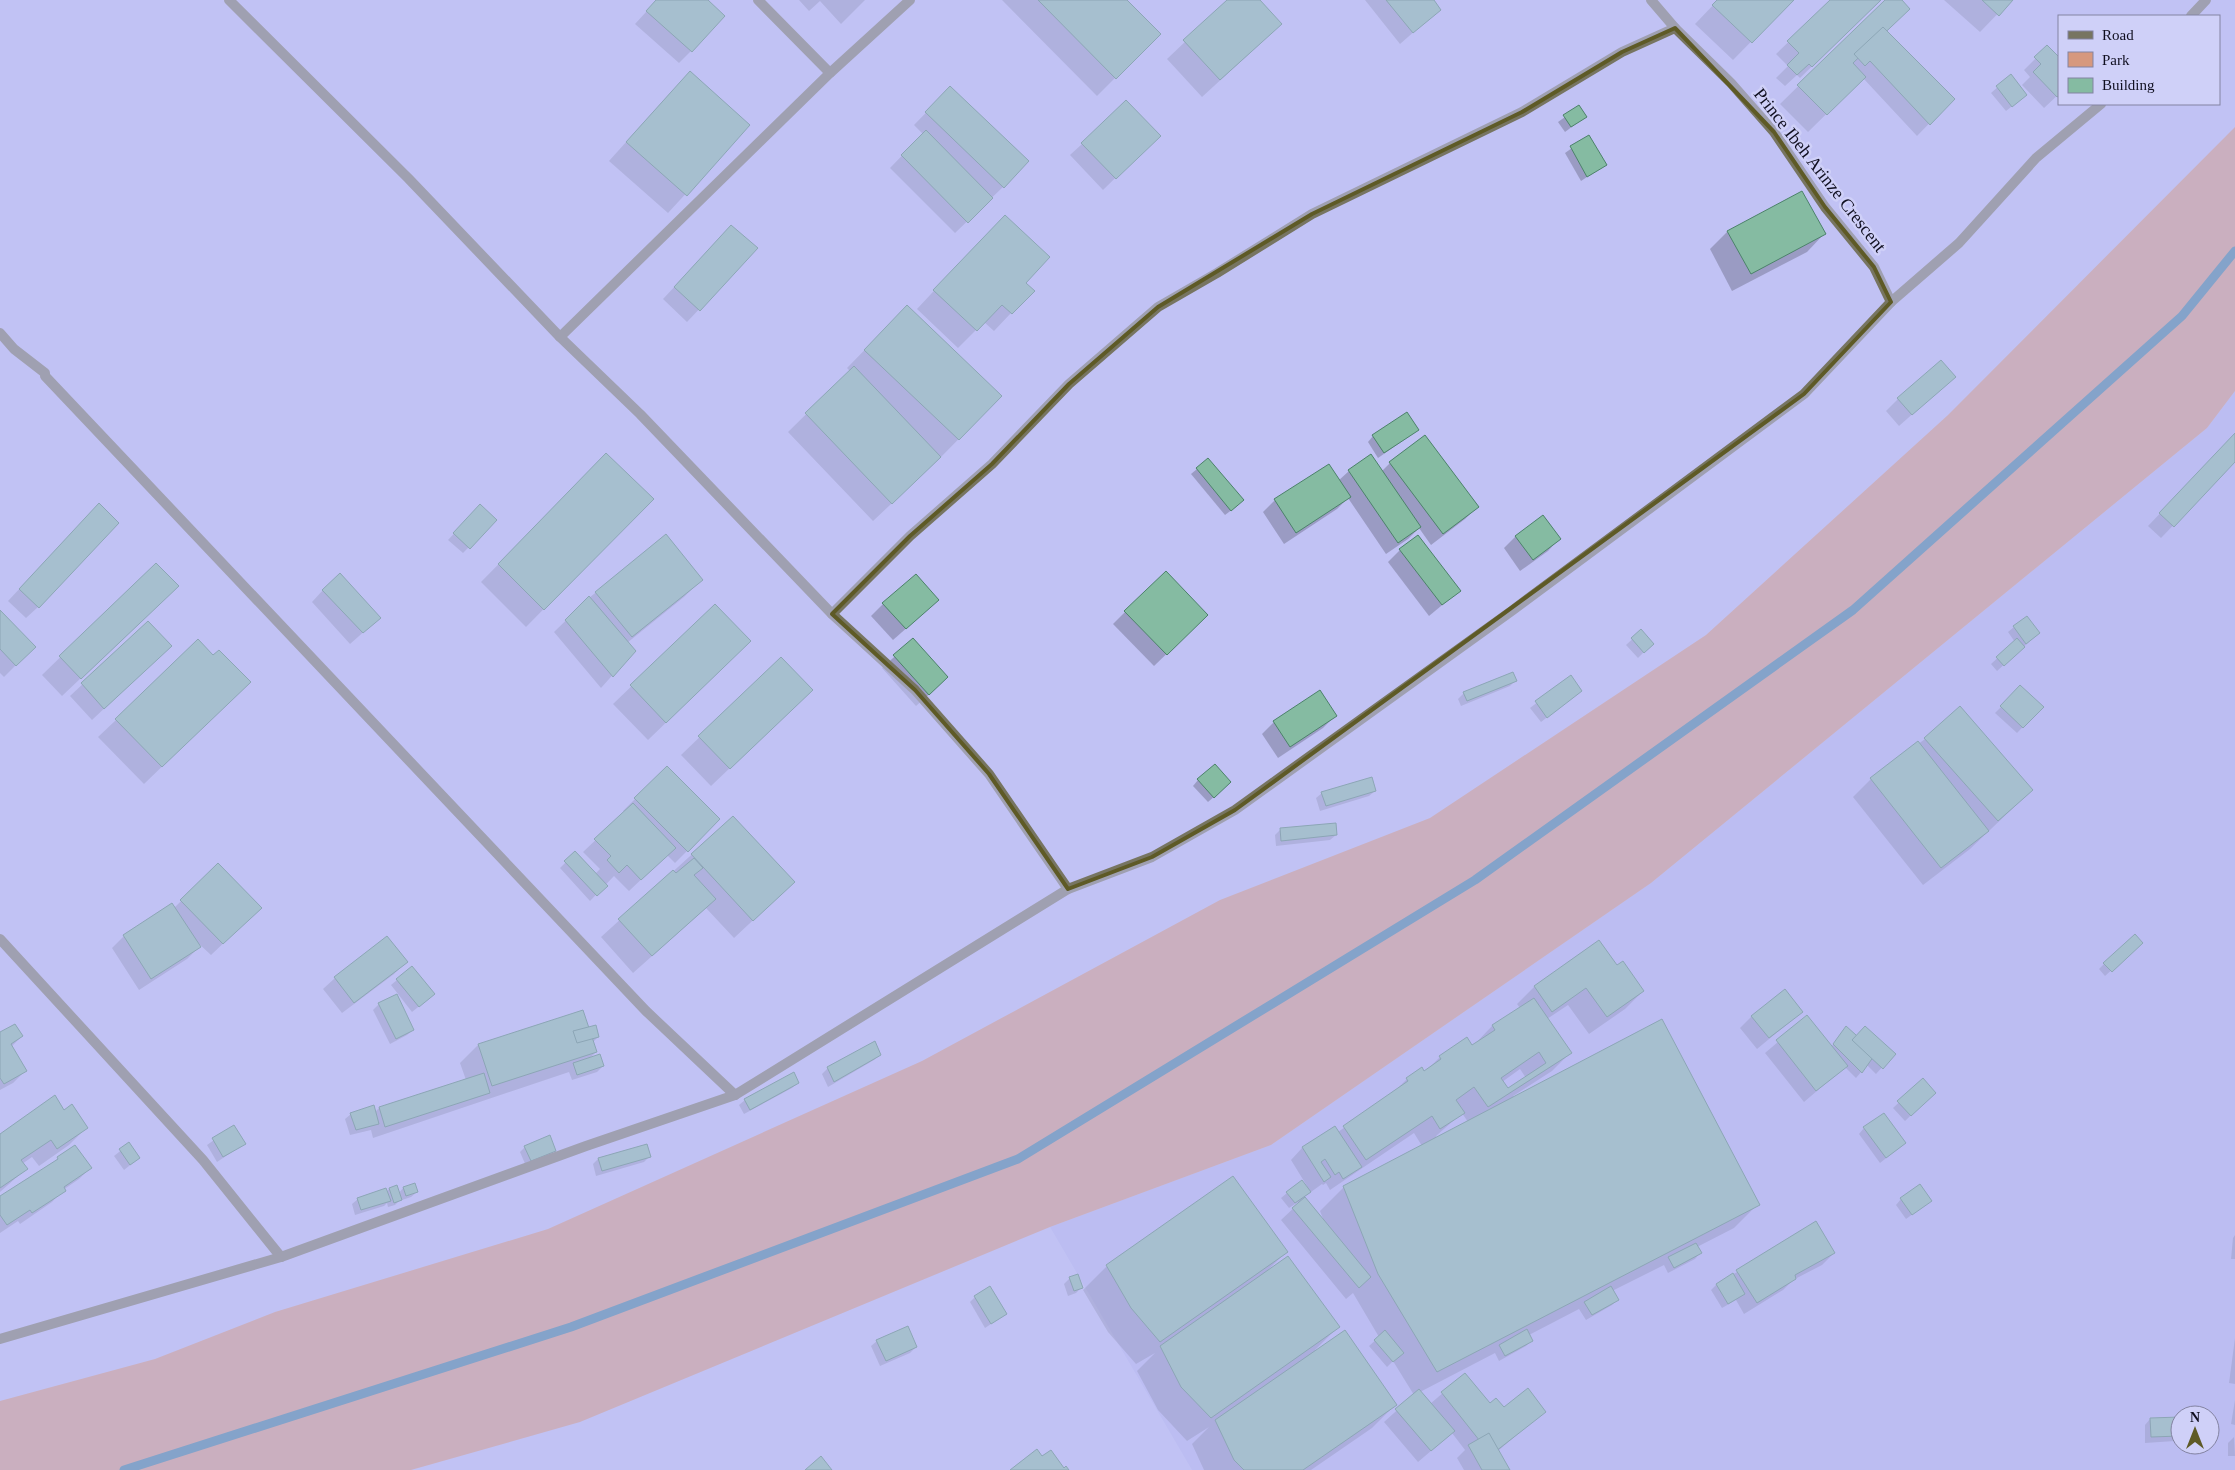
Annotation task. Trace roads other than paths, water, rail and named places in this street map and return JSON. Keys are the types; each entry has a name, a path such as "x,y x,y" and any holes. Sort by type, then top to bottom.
{"street":[{"path":"229,0 408,178 560,337 640,414 832,614 914,690 989,774 1068,889"},
{"path":"758,0 830,73"},
{"path":"560,337 830,73 910,0"},
{"name":"Prince Ibeh Arinze Crescent","path":"1651,0 1675,28 1731,83 1774,132 1825,207 1874,267 1891,302"},
{"path":"2192,15 2206,0"},
{"path":"832,614 910,536 992,464 1069,384 1158,307 1312,214 1522,112 1622,52 1675,28"},
{"path":"0,1339 281,1257 586,1146 736,1095 1068,889 1152,857 1235,810 1505,615 1804,394 1891,302 1959,244 2036,158 2100,105"},
{"path":"0,333 14,349 45,373 44,376 646,1011 736,1095"},
{"path":"0,939 203,1160 281,1257"}],"waterway":[{"path":"124,1470 571,1327 1018,1159 1475,880 1853,610 2182,316 2235,251"}]}
